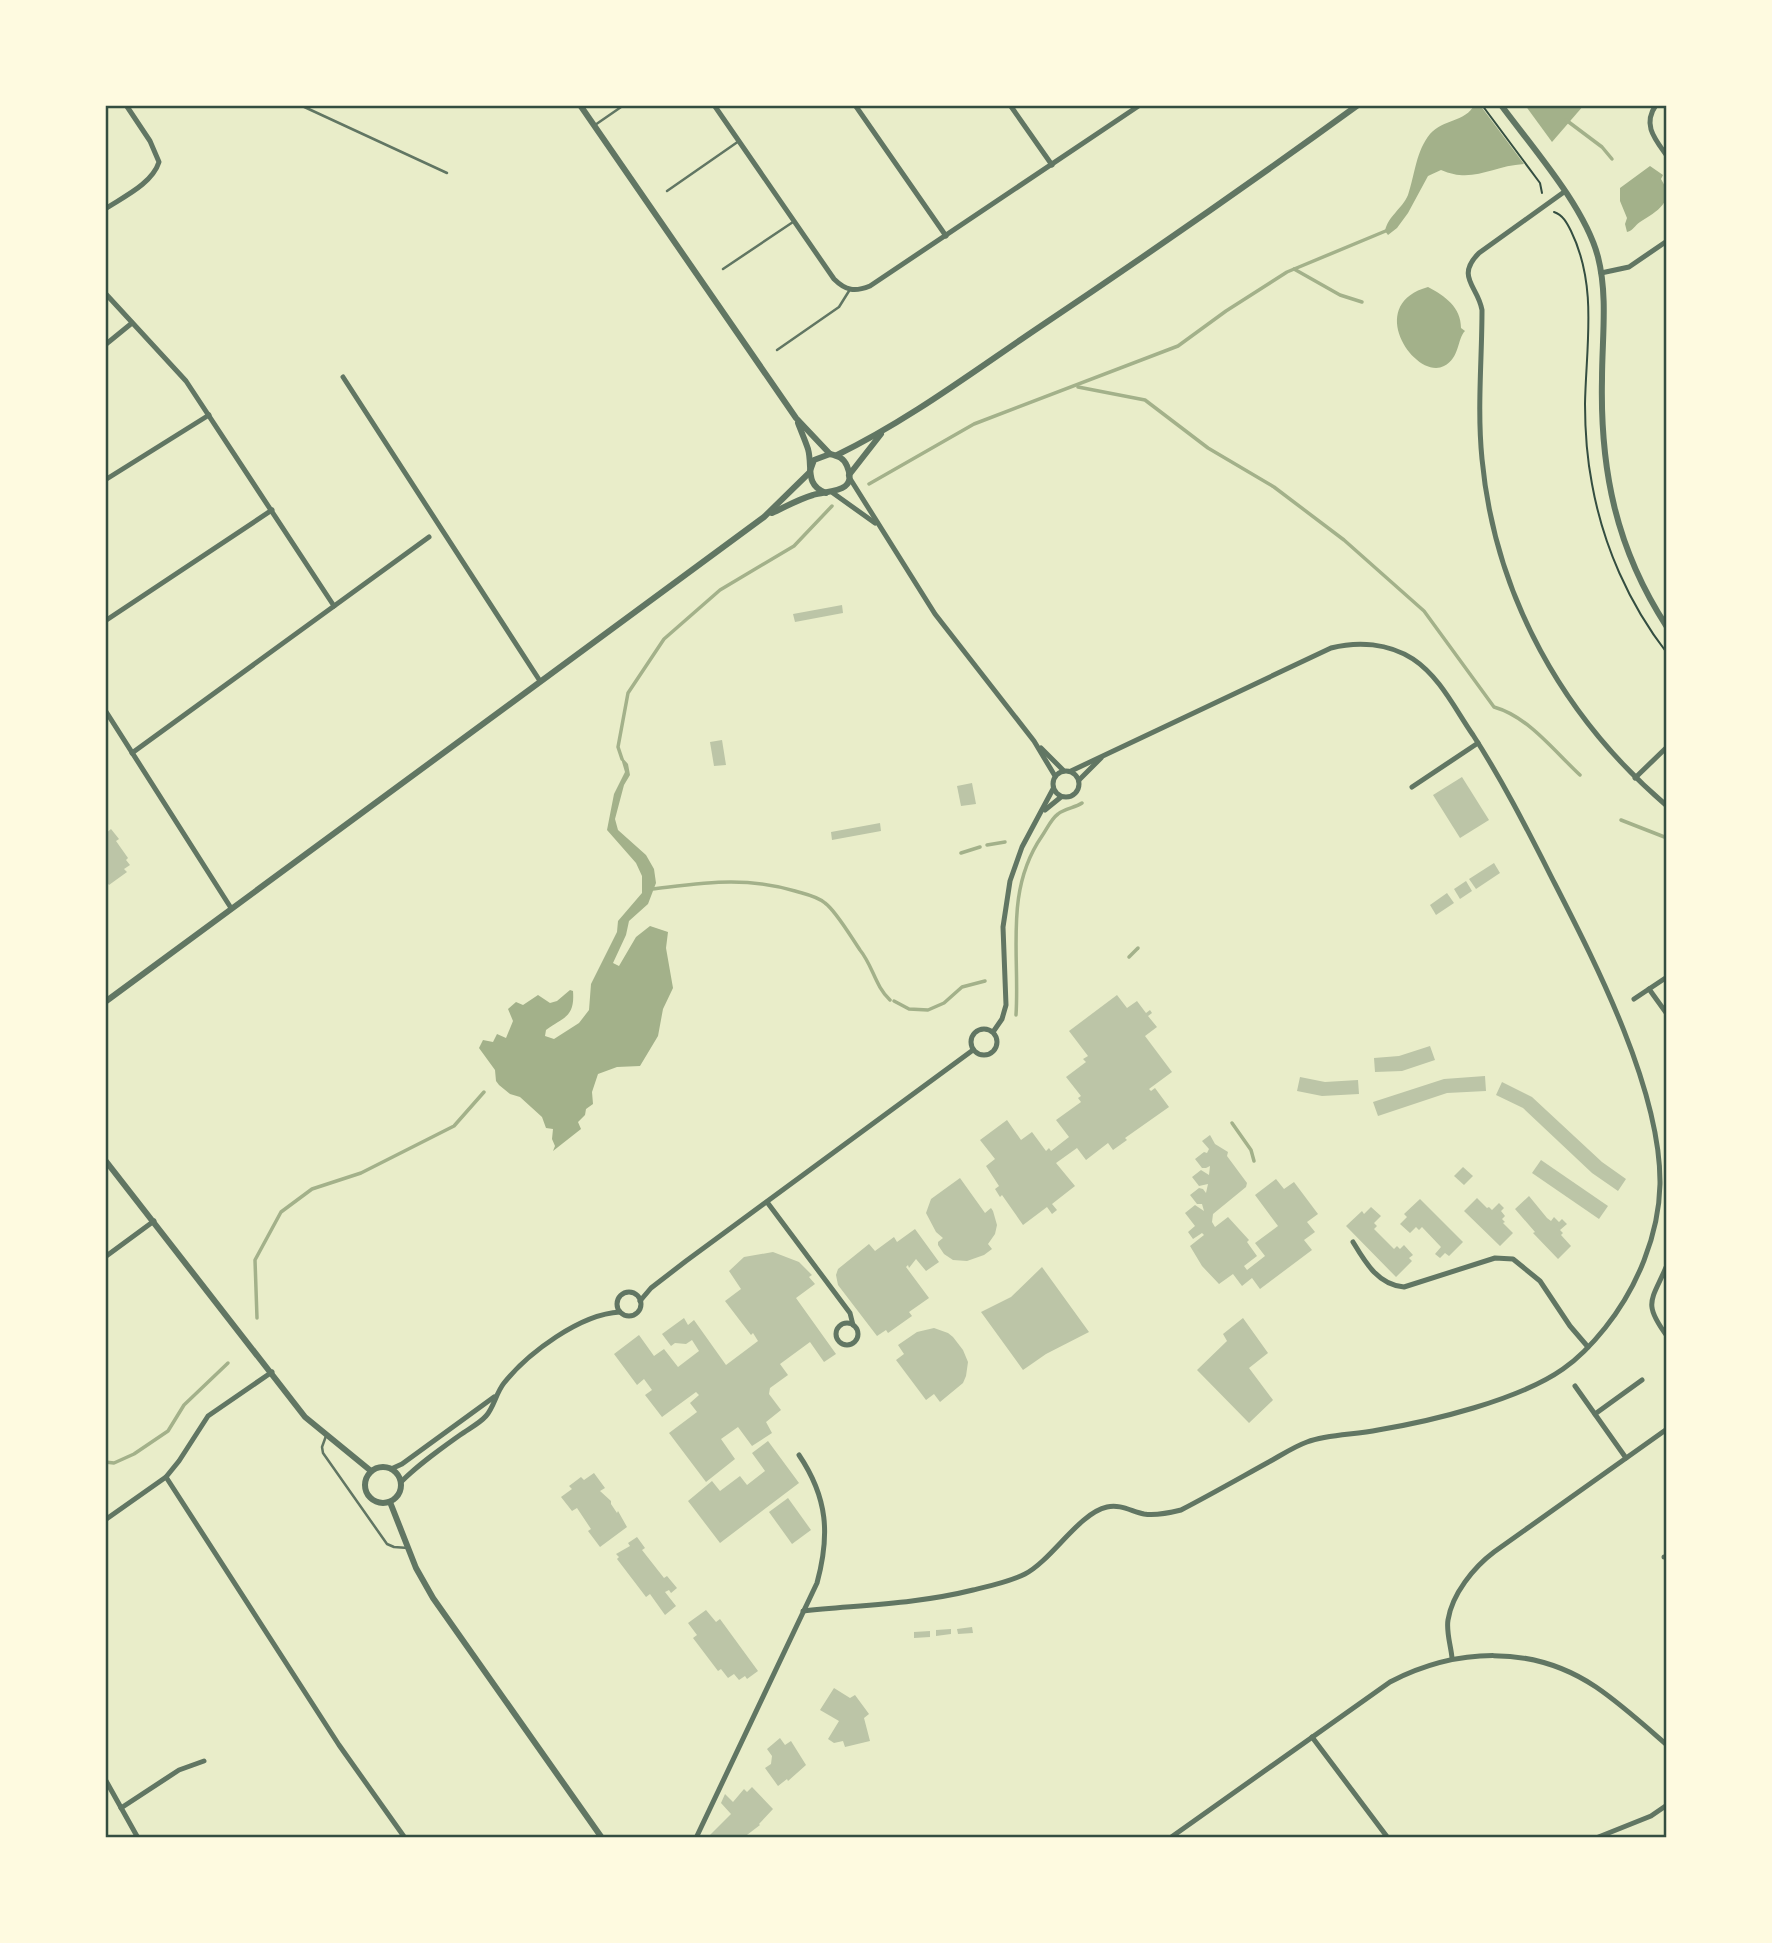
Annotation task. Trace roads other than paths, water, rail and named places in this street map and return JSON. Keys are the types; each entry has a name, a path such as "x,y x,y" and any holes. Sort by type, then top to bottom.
{"street":[{"path":"105,209 150,177 159,162 150,141 126,105"},
{"path":"580,105 796,418 833,455 846,463 849,476 935,614 1034,741 1055,776"},
{"path":"714,105 834,279 842,287 859,290 870,286 946,236 1140,105"},
{"path":"855,105 946,236"},
{"path":"1010,105 1052,165"},
{"path":"105,1002 764,517 810,472 819,457 833,455 882,433 1216,208 1358,105"},
{"path":"1501,105 1564,192 1590,235 1603,290 1601,426 1607,479 1630,558 1667,626"},
{"path":"1656,105 1651,114 1650,128 1667,156"},
{"path":"1564,192 1477,255 1468,270 1469,282 1479,298 1482,310 1480,411 1483,472 1488,505 1500,555 1515,597 1552,673 1582,718 1609,751 1667,806"},
{"path":"1601,273 1629,267 1667,241"},
{"path":"105,293 186,382 334,606"},
{"path":"105,345 132,323"},
{"path":"342,377 540,681"},
{"path":"105,480 208,415"},
{"path":"796,418 808,452 810,479 817,489 831,493 878,525"},
{"path":"764,517 813,494 831,493 843,488 882,433"},
{"path":"105,621 272,510"},
{"path":"132,753 429,537"},
{"path":"803,1611 930,1600 985,1588 1017,1578 1038,1565 1086,1519 1105,1507 1117,1506 1152,1514 1167,1514 1181,1510 1307,1442 1430,1420 1512,1394 1563,1369 1588,1347 1605,1328 1628,1292 1650,1243 1659,1195 1656,1144 1637,1072 1616,1015 1587,948 1511,798 1478,743 1428,671 1396,650 1374,645 1345,645 1319,653 1071,771 1063,770 1034,741"},
{"path":"105,710 231,908"},
{"path":"1412,787 1478,743"},
{"path":"1635,778 1667,747"},
{"path":"1043,812 1061,797 1071,796 1076,792 1079,780 1101,758"},
{"path":"993,1032 1002,1020 1006,1005 1003,927 1010,881 1022,847 1053,789 1052,782 1063,770"},
{"path":"1071,771 1079,780"},
{"path":"1053,789 1061,797"},
{"path":"1634,999 1667,977"},
{"path":"1649,989 1667,1014"},
{"path":"983,1028 993,1032 997,1041 994,1050 983,1055 973,1050 970,1042 974,1033 983,1028"},
{"path":"640,1301 651,1288 973,1050"},
{"path":"105,1160 298,1408 326,1436 371,1471"},
{"path":"767,1202 850,1313 853,1325 858,1331 858,1338 849,1345 842,1344 837,1339 838,1329 843,1324 853,1325"},
{"path":"105,1257 154,1221"},
{"path":"1353,1242 1371,1270 1390,1285 1404,1287 1495,1258 1513,1258 1540,1282 1588,1347"},
{"path":"1667,1268 1653,1298 1651,1309 1653,1317 1667,1336"},
{"path":"606,1312 622,1294 651,1288"},
{"path":"494,1397 485,1417 413,1469 401,1482 398,1496 390,1503 379,1503 369,1498 365,1481 371,1471 380,1467 391,1469 407,1461 494,1397 512,1375 553,1340 584,1321 606,1312 620,1311 633,1315 640,1308 640,1301 634,1293"},
{"path":"617,1301 620,1311"},
{"path":"105,1520 166,1477 208,1416 272,1372"},
{"path":"1595,1414 1642,1380"},
{"path":"1575,1386 1626,1458"},
{"path":"1452,1658 1449,1616 1464,1584 1479,1565 1667,1429"},
{"path":"696,1838 817,1583 826,1530 820,1495 799,1455"},
{"path":"391,1469 401,1482"},
{"path":"166,1477 339,1745 405,1838"},
{"path":"390,1503 408,1548 433,1598 602,1838"},
{"path":"1170,1838 1390,1682 1425,1666 1452,1658 1512,1656 1562,1669 1597,1688 1667,1745"},
{"path":"1312,1737 1388,1838"},
{"path":"121,1808 179,1770 204,1761"},
{"path":"105,1779 138,1838"},
{"path":"1596,1838 1651,1815 1667,1805"}],"lane":[{"path":"300,105 447,173"},
{"path":"594,126 624,105"},
{"path":"667,191 739,142"},
{"path":"723,269 794,221"},
{"path":"777,351 839,307 850,289"},
{"path":"326,1436 323,1453 387,1544 408,1548"}],"waterway":[{"path":"1566,120 1602,147 1612,159"},
{"path":"869,484 974,424 1178,346 1287,272 1388,230"},
{"path":"1294,269 1340,295 1362,302"},
{"path":"1078,387 1145,400 1208,448 1274,487 1344,540 1424,611 1494,707 1519,718 1580,775"},
{"path":"622,759 618,747 628,693 664,639 720,590 794,546 832,506"},
{"path":"1016,1015 1016,923 1022,879 1030,857 1053,819 1061,812 1082,803"},
{"path":"1621,820 1667,838"},
{"path":"987,845 1005,842"},
{"path":"961,853 980,847"},
{"path":"652,889 741,882 776,886 818,899 829,907 843,925 890,1000"},
{"path":"1129,957 1138,948"},
{"path":"894,1001 909,1009 928,1010 944,1003 962,987 985,981"},
{"path":"257,1318 255,1260 281,1212 312,1189 361,1173 454,1126 484,1092"},
{"path":"1232,1123 1251,1150 1254,1161"},
{"path":"105,1462 114,1463 134,1454 168,1431 184,1405 228,1363"}]}
